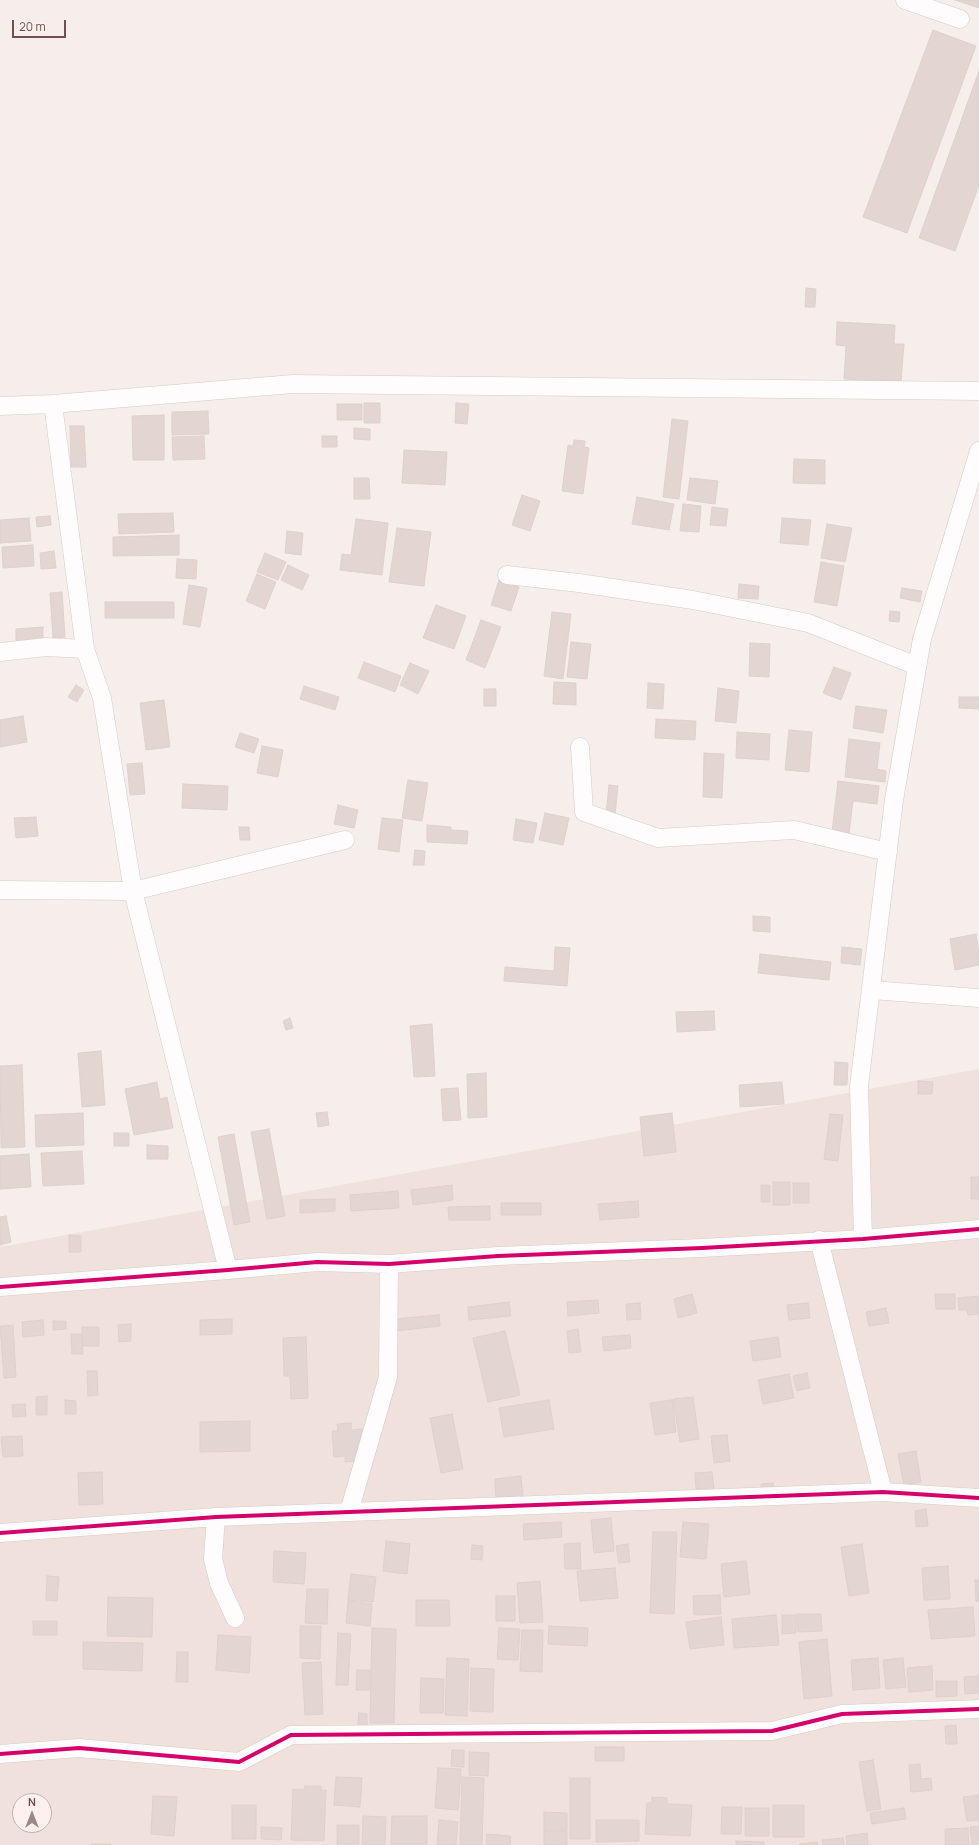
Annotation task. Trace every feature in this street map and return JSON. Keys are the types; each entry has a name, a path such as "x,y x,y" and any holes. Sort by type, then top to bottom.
{"street":[{"path":"905,0 960,19"},
{"path":"0,406 53,404 292,384 979,391"},
{"path":"53,404 85,649 102,698 133,892 228,1270"},
{"path":"863,1238 859,1086 894,800 922,638 979,451"},
{"path":"507,575 579,583 693,600 808,623 917,666"},
{"path":"0,652 46,647 85,649"},
{"path":"580,747 584,812 658,838 794,830 888,852"},
{"path":"0,890 133,892 346,840"},
{"path":"871,990 979,998"},
{"path":"0,1286 228,1270 317,1262 389,1264 498,1256 702,1248 979,1229"},
{"path":"819,1240 883,1492"},
{"path":"349,1512 388,1378 389,1264"},
{"path":"0,1533 216,1517 883,1492 979,1498"},
{"path":"216,1517 213,1559 219,1583 235,1618"},
{"path":"0,1754 79,1748 239,1762 291,1735 772,1731 842,1714 979,1709"}],"shaded area":[{"path":"979,1069 979,1845 0,1845 0,1247"}],"building":[{"path":"955,0 979,0 979,8"},
{"path":"933,30 976,46 907,233 863,217"},
{"path":"979,71 979,185 955,251 919,238"},
{"path":"806,288 816,289 815,307 805,307"},
{"path":"837,322 895,325 894,344 904,344 901,382 844,379 846,346 836,345"},
{"path":"364,403 380,403 380,423 364,423"},
{"path":"456,403 469,404 467,424 455,423"},
{"path":"337,404 362,404 362,420 337,420"},
{"path":"208,411 209,434 172,435 172,412"},
{"path":"164,415 164,460 133,460 132,416"},
{"path":"672,419 688,421 679,499 663,497"},
{"path":"70,426 84,426 86,467 71,467"},
{"path":"354,428 370,429 370,440 354,439"},
{"path":"204,436 205,459 173,460 172,437"},
{"path":"322,436 337,436 337,447 322,447"},
{"path":"574,440 585,441 584,447 589,448 583,494 562,491 568,445 573,446"},
{"path":"404,450 447,452 445,485 402,483"},
{"path":"794,459 825,460 825,484 793,483"},
{"path":"354,478 369,478 370,499 354,499"},
{"path":"690,478 718,481 715,504 687,500"},
{"path":"522,495 540,501 530,531 512,525"},
{"path":"637,497 674,504 669,530 632,524"},
{"path":"683,504 701,506 699,532 680,531"},
{"path":"712,507 728,509 726,526 710,525"},
{"path":"173,513 174,532 119,534 118,514"},
{"path":"50,516 51,525 37,527 36,517"},
{"path":"29,518 31,541 0,543 0,520"},
{"path":"782,518 811,520 808,545 780,543"},
{"path":"356,519 388,523 382,575 340,570 342,554 351,555"},
{"path":"827,524 852,528 845,562 821,558"},
{"path":"397,528 431,532 424,586 389,582"},
{"path":"287,531 303,533 301,555 285,553"},
{"path":"179,535 179,555 113,556 113,537"},
{"path":"33,545 34,566 3,568 2,547"},
{"path":"54,551 56,568 41,569 40,553"},
{"path":"265,553 286,562 278,580 257,572"},
{"path":"177,559 197,560 196,579 176,578"},
{"path":"821,562 844,566 837,606 814,602"},
{"path":"288,565 309,575 302,590 281,580"},
{"path":"257,574 276,582 265,609 246,601"},
{"path":"499,580 519,587 511,611 491,605"},
{"path":"739,584 759,586 758,599 738,598"},
{"path":"189,585 207,588 200,627 183,624"},
{"path":"902,588 922,591 920,602 900,598"},
{"path":"62,592 65,637 53,638 50,593"},
{"path":"105,602 174,602 174,618 105,618"},
{"path":"436,605 466,616 454,649 423,638"},
{"path":"890,611 900,612 899,622 889,621"},
{"path":"552,612 571,614 563,679 544,676"},
{"path":"481,620 501,627 485,668 466,660"},
{"path":"43,627 43,644 16,645 16,629"},
{"path":"571,642 591,644 587,679 567,677"},
{"path":"750,643 770,644 769,677 749,676"},
{"path":"364,662 401,676 395,692 358,678"},
{"path":"410,663 429,671 418,694 400,685"},
{"path":"834,667 851,673 841,700 823,693"},
{"path":"554,682 576,683 576,705 553,704"},
{"path":"648,683 664,684 663,709 647,708"},
{"path":"76,685 84,690 77,702 68,697"},
{"path":"304,686 339,697 335,710 300,699"},
{"path":"718,688 739,691 736,723 715,721"},
{"path":"484,689 496,689 496,706 484,706"},
{"path":"959,697 979,697 979,709 959,708"},
{"path":"164,700 170,747 146,750 140,703"},
{"path":"856,706 887,710 883,733 853,728"},
{"path":"23,716 27,742 0,747 0,720"},
{"path":"656,719 696,721 695,740 655,738"},
{"path":"789,730 812,732 809,772 785,770"},
{"path":"737,732 770,734 769,760 736,758"},
{"path":"240,733 259,739 254,753 235,747"},
{"path":"849,739 880,743 877,769 886,771 885,782 845,777"},
{"path":"262,746 283,750 278,777 257,773"},
{"path":"704,753 724,754 722,798 703,797"},
{"path":"142,763 145,794 130,795 127,764"},
{"path":"408,780 428,783 422,821 402,818"},
{"path":"838,781 879,786 877,804 853,801 849,834 832,832"},
{"path":"183,784 228,786 227,810 182,808"},
{"path":"609,785 618,786 615,815 606,814"},
{"path":"338,805 358,810 354,828 334,824"},
{"path":"545,813 569,818 563,845 539,840"},
{"path":"36,817 38,836 16,838 14,818"},
{"path":"382,818 403,820 399,852 378,849"},
{"path":"516,819 537,823 533,843 513,840"},
{"path":"427,825 451,827 451,830 468,831 467,844 427,842"},
{"path":"239,827 249,827 250,840 240,840"},
{"path":"415,850 425,851 424,865 413,865"},
{"path":"753,916 770,917 770,932 753,931"},
{"path":"976,934 979,965 955,970 950,939"},
{"path":"555,947 570,948 567,986 504,981 505,967 554,971"},
{"path":"842,947 862,949 860,965 841,963"},
{"path":"760,954 831,962 829,980 758,973"},
{"path":"714,1011 715,1030 677,1032 676,1012"},
{"path":"290,1018 293,1028 286,1030 283,1021"},
{"path":"432,1024 435,1076 414,1077 410,1026"},
{"path":"101,1051 105,1105 82,1107 78,1053"},
{"path":"835,1062 848,1063 847,1085 834,1085"},
{"path":"22,1065 25,1147 1,1148 0,1066"},
{"path":"486,1073 487,1117 468,1118 467,1074"},
{"path":"918,1081 933,1082 932,1094 918,1094"},
{"path":"157,1082 160,1099 167,1097 173,1128 134,1135 125,1089"},
{"path":"782,1082 784,1104 740,1107 739,1085"},
{"path":"458,1088 461,1120 443,1121 441,1089"},
{"path":"327,1112 329,1125 318,1127 316,1113"},
{"path":"83,1113 84,1145 36,1147 35,1115"},
{"path":"672,1113 676,1152 644,1156 640,1117"},
{"path":"830,1114 843,1115 838,1161 824,1159"},
{"path":"269,1129 285,1216 267,1219 251,1132"},
{"path":"114,1133 129,1133 129,1146 114,1146"},
{"path":"234,1134 250,1222 234,1225 218,1137"},
{"path":"147,1145 168,1146 168,1159 147,1159"},
{"path":"82,1151 84,1184 43,1186 41,1153"},
{"path":"29,1154 31,1187 0,1189 0,1156"},
{"path":"971,1177 979,1177 979,1199 971,1199"},
{"path":"773,1182 790,1182 790,1205 773,1205"},
{"path":"793,1183 809,1183 809,1203 793,1203"},
{"path":"452,1185 453,1200 413,1205 411,1190"},
{"path":"761,1185 770,1185 770,1202 761,1202"},
{"path":"398,1191 399,1208 351,1211 350,1195"},
{"path":"335,1199 335,1211 300,1213 300,1200"},
{"path":"638,1201 639,1217 600,1220 598,1204"},
{"path":"501,1203 541,1203 541,1215 501,1215"},
{"path":"490,1206 490,1220 449,1220 448,1207"},
{"path":"6,1216 11,1242 0,1245 0,1217"},
{"path":"69,1235 81,1236 81,1252 69,1252"},
{"path":"692,1294 697,1313 678,1318 674,1299"},
{"path":"935,1294 955,1294 955,1309 936,1309"},
{"path":"979,1296 979,1314 968,1315 967,1310 959,1310 958,1298"},
{"path":"598,1300 599,1313 568,1316 567,1302"},
{"path":"509,1302 511,1316 469,1320 468,1307"},
{"path":"640,1303 641,1319 627,1320 626,1304"},
{"path":"808,1303 810,1318 789,1320 787,1305"},
{"path":"886,1308 889,1323 869,1326 866,1312"},
{"path":"439,1315 440,1326 396,1331 395,1319"},
{"path":"232,1319 232,1334 200,1335 200,1320"},
{"path":"43,1320 44,1335 23,1337 22,1322"},
{"path":"53,1321 66,1321 66,1329 53,1330"},
{"path":"131,1324 131,1341 119,1342 118,1325"},
{"path":"13,1325 16,1377 4,1378 0,1326"},
{"path":"82,1327 99,1327 99,1346 83,1346"},
{"path":"578,1329 581,1352 569,1353 567,1331"},
{"path":"505,1331 520,1395 488,1402 473,1338"},
{"path":"71,1334 82,1334 83,1354 72,1354"},
{"path":"630,1335 631,1348 604,1351 602,1337"},
{"path":"306,1337 308,1398 291,1399 290,1376 284,1376 283,1338"},
{"path":"778,1337 781,1357 753,1361 750,1341"},
{"path":"87,1371 97,1371 98,1395 88,1396"},
{"path":"807,1373 810,1388 797,1391 793,1376"},
{"path":"789,1374 794,1398 763,1404 758,1380"},
{"path":"47,1396 47,1415 36,1415 36,1397"},
{"path":"693,1397 699,1439 680,1442 673,1399"},
{"path":"65,1400 76,1401 76,1414 65,1414"},
{"path":"549,1400 554,1429 504,1437 499,1408"},
{"path":"672,1400 676,1432 655,1435 650,1403"},
{"path":"25,1404 26,1416 13,1417 12,1405"},
{"path":"452,1414 463,1469 441,1473 430,1418"},
{"path":"250,1421 250,1451 200,1452 200,1422"},
{"path":"351,1423 351,1430 362,1429 365,1454 357,1461 345,1462 345,1456 334,1457 332,1431 338,1431 337,1424"},
{"path":"727,1435 730,1461 714,1463 711,1436"},
{"path":"22,1436 23,1456 3,1457 1,1437"},
{"path":"916,1451 921,1482 904,1485 898,1454"},
{"path":"102,1472 103,1504 79,1505 78,1473"},
{"path":"712,1472 714,1488 696,1489 695,1473"},
{"path":"521,1476 523,1499 496,1501 495,1479"},
{"path":"773,1483 774,1494 761,1495 761,1484"},
{"path":"926,1509 928,1526 916,1527 915,1511"},
{"path":"611,1518 614,1551 594,1553 591,1520"},
{"path":"561,1522 562,1537 524,1540 523,1524"},
{"path":"683,1522 709,1524 706,1559 680,1557"},
{"path":"653,1532 677,1532 674,1614 650,1613"},
{"path":"386,1541 410,1544 407,1574 383,1571"},
{"path":"580,1543 581,1569 565,1569 564,1544"},
{"path":"628,1544 630,1562 619,1563 616,1546"},
{"path":"862,1544 869,1593 849,1596 841,1547"},
{"path":"472,1545 483,1546 482,1560 471,1559"},
{"path":"274,1551 306,1553 304,1584 273,1582"},
{"path":"746,1561 750,1594 724,1597 721,1564"},
{"path":"948,1566 950,1599 924,1600 922,1568"},
{"path":"615,1568 618,1598 580,1601 577,1571"},
{"path":"351,1574 376,1577 373,1602 348,1600"},
{"path":"47,1576 59,1577 57,1601 46,1600"},
{"path":"975,1580 979,1580 979,1601 976,1602"},
{"path":"540,1581 543,1622 520,1623 517,1583"},
{"path":"307,1589 328,1589 327,1624 305,1623"},
{"path":"720,1595 721,1614 694,1615 693,1596"},
{"path":"496,1596 515,1596 515,1621 496,1621"},
{"path":"108,1597 153,1598 152,1637 107,1636"},
{"path":"416,1600 449,1600 450,1626 416,1626"},
{"path":"348,1601 372,1604 370,1626 346,1623"},
{"path":"973,1607 975,1636 931,1639 928,1610"},
{"path":"797,1614 821,1614 822,1631 798,1632"},
{"path":"776,1615 779,1645 734,1648 732,1619"},
{"path":"782,1615 796,1615 796,1633 782,1634"},
{"path":"721,1617 724,1645 690,1649 686,1622"},
{"path":"33,1621 57,1621 57,1635 33,1635"},
{"path":"300,1626 321,1626 320,1659 300,1658"},
{"path":"549,1626 588,1628 587,1646 548,1644"},
{"path":"372,1628 396,1629 394,1723 370,1723"},
{"path":"499,1628 520,1629 518,1660 497,1659"},
{"path":"522,1630 543,1630 542,1672 520,1671"},
{"path":"338,1633 351,1634 348,1685 336,1685"},
{"path":"218,1635 251,1637 249,1673 216,1670"},
{"path":"827,1639 832,1696 804,1699 799,1642"},
{"path":"83,1642 143,1643 142,1671 83,1669"},
{"path":"177,1652 188,1652 188,1682 176,1682"},
{"path":"447,1658 469,1659 467,1716 445,1715"},
{"path":"878,1658 880,1688 853,1690 851,1660"},
{"path":"903,1658 906,1687 886,1689 883,1660"},
{"path":"321,1662 323,1714 305,1715 302,1663"},
{"path":"932,1666 933,1690 909,1692 907,1668"},
{"path":"471,1668 494,1669 493,1712 470,1711"},
{"path":"357,1670 370,1670 370,1690 356,1690"},
{"path":"979,1676 979,1693 965,1694 964,1677"},
{"path":"421,1678 444,1679 443,1713 420,1713"},
{"path":"936,1681 957,1681 957,1696 936,1697"},
{"path":"359,1713 367,1714 367,1726 358,1726"},
{"path":"956,1725 957,1744 946,1744 945,1726"},
{"path":"595,1747 624,1747 624,1761 595,1761"},
{"path":"452,1750 464,1750 464,1767 451,1766"},
{"path":"469,1752 489,1753 488,1776 469,1775"},
{"path":"873,1760 881,1809 867,1811 859,1762"},
{"path":"920,1764 921,1779 931,1778 932,1790 911,1792 909,1765"},
{"path":"438,1768 461,1769 458,1810 435,1808"},
{"path":"336,1777 362,1778 360,1807 334,1805"},
{"path":"462,1777 484,1778 482,1845 460,1845"},
{"path":"570,1778 590,1778 590,1839 570,1839"},
{"path":"305,1786 321,1786 321,1790 326,1790 324,1841 291,1840 293,1789 304,1790"},
{"path":"979,1795 979,1820 967,1821 963,1797"},
{"path":"153,1796 177,1797 174,1836 151,1834"},
{"path":"652,1797 667,1798 667,1804 692,1805 690,1836 645,1834 647,1803 652,1803"},
{"path":"232,1805 256,1805 256,1839 232,1839"},
{"path":"773,1805 804,1805 804,1837 773,1837"},
{"path":"722,1807 742,1807 741,1834 721,1834"},
{"path":"745,1808 769,1808 769,1836 745,1836"},
{"path":"904,1808 906,1819 872,1824 870,1813"},
{"path":"544,1812 567,1813 567,1830 544,1830"},
{"path":"363,1816 386,1817 385,1845 362,1845"},
{"path":"392,1816 427,1816 427,1844 391,1844"},
{"path":"439,1820 458,1822 456,1845 437,1845"},
{"path":"596,1820 639,1820 639,1841 596,1842"},
{"path":"337,1825 359,1825 359,1844 337,1844"},
{"path":"979,1826 979,1845 972,1845 970,1827"},
{"path":"261,1827 282,1828 281,1840 261,1839"},
{"path":"968,1828 969,1845 945,1845 945,1829"},
{"path":"544,1831 567,1831 567,1845 544,1845"},
{"path":"867,1833 868,1845 847,1845 846,1836"},
{"path":"487,1834 511,1836 510,1845 486,1845"},
{"path":"843,1838 844,1845 823,1845 822,1840"},
{"path":"736,1841 764,1842 764,1845 736,1845"},
{"path":"817,1842 818,1845 799,1845 799,1844"},
{"path":"111,1844 111,1845 92,1845"}],"cycle path":[{"path":"0,1287 317,1262 389,1264 498,1256 702,1248 863,1239 979,1229"},
{"path":"0,1533 216,1517 883,1492 979,1498"},
{"path":"0,1754 79,1748 239,1762 291,1735 772,1731 842,1714 979,1709"}]}
